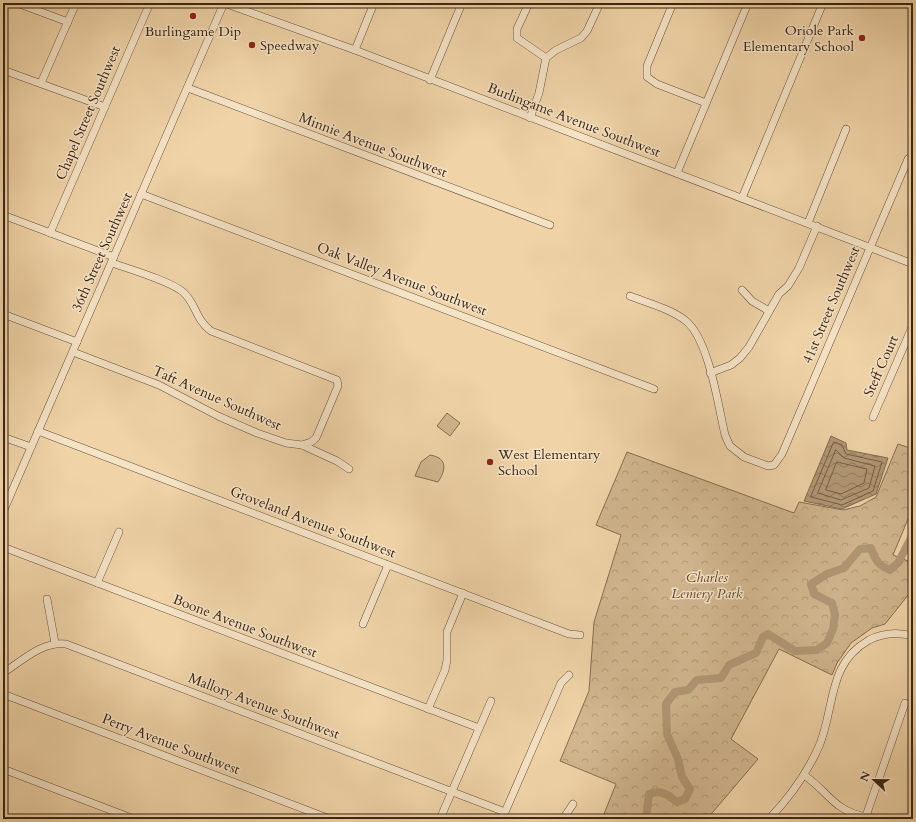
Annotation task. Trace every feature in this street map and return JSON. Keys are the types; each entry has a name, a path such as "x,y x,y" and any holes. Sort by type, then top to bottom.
{"street":[{"path":"17,3 68,22"},
{"path":"41,83 76,3"},
{"name":"Chapel Street Southwest","path":"50,233 150,3"},
{"name":"Burlingame Avenue Southwest","path":"224,3 355,50 913,264"},
{"name":"36th Street Southwest","path":"3,512 224,3"},
{"path":"355,50 374,3"},
{"path":"430,80 462,3"},
{"path":"529,3 517,29 517,38 546,58"},
{"path":"530,118 539,93 546,58 556,50 581,38 587,31 600,3"},
{"path":"673,3 647,66 647,77 657,84 706,103"},
{"path":"677,173 748,3"},
{"path":"742,198 823,3"},
{"path":"4,72 41,83 105,107"},
{"name":"Minnie Avenue Southwest","path":"188,88 550,226"},
{"path":"808,223 846,129"},
{"name":"41st Street Southwest","path":"710,373 725,435 730,446 744,457 768,466 774,465 782,454 908,159 912,156"},
{"name":"Oak Valley Avenue Southwest","path":"142,194 654,389"},
{"path":"3,215 50,233 168,284 183,292 190,301 202,325 212,331 332,377 338,382 338,386 316,438 311,442 302,445"},
{"path":"630,296 675,314 691,326 702,345 710,373 731,365 740,358 749,347 779,294 788,286 799,268 817,226"},
{"path":"742,290 752,301 769,311"},
{"path":"3,314 77,342"},
{"name":"Steff Court","path":"873,417 913,325"},
{"name":"Taft Avenue Southwest","path":"73,352 159,385 218,416 258,433 286,443 302,445 337,461 349,469"},
{"name":"Groveland Avenue Southwest","path":"38,431 569,634 580,635"},
{"path":"3,437 31,447"},
{"path":"97,583 119,532"},
{"name":"Boone Avenue Southwest","path":"3,547 479,728"},
{"path":"363,624 388,565"},
{"path":"428,709 445,670 447,660 448,632 463,593"},
{"path":"3,673 44,646 55,643 47,599"},
{"path":"769,819 780,808 804,775 823,734 841,666 849,655 859,646 877,636 898,633 913,636"},
{"name":"Mallory Avenue Southwest","path":"55,643 66,644 452,792 503,816"},
{"path":"503,816 561,683 569,675"},
{"name":"Perry Avenue Southwest","path":"3,694 330,819"},
{"path":"440,819 491,701"},
{"path":"804,775 813,781 831,801 844,810 866,818 905,703"},
{"path":"3,769 134,819"},
{"path":"563,819 573,804"}],"green space":[{"path":"447,413 460,423 450,436 437,426"},
{"name":"Charles Lemery Park","path":"898,444 913,449 913,507 893,555 913,563 913,589 885,624 872,628 851,643 837,663 832,675 779,649 731,739 758,759 707,819 602,819 616,784 560,761 589,691 594,622 621,535 596,525 627,452 794,513 799,502 843,510 860,506 876,497"},
{"path":"430,455 440,459 444,465 443,473 438,482 415,476 421,462"}],"water":[{"path":"831,436 846,443 847,450 888,458 876,494 842,509 804,501"}],"waterway":[{"path":"646,819 649,794 661,792 677,802 685,799 690,789 682,777 678,759 667,734 666,704 675,692 688,690 697,680 721,678 729,665 756,653 763,637 768,634 795,651 817,650 827,643 833,629 835,615 832,603 814,594 811,584 827,574 844,568 860,549 871,548 878,562 883,567 890,570 898,563 913,534"}],"place":[{"name":"Burlingame Dip","path":"193,16"},
{"name":"Oriole Park Elementary School","path":"862,38"},
{"name":"Speedway","path":"252,45"},
{"name":"West Elementary School","path":"490,462"}]}
